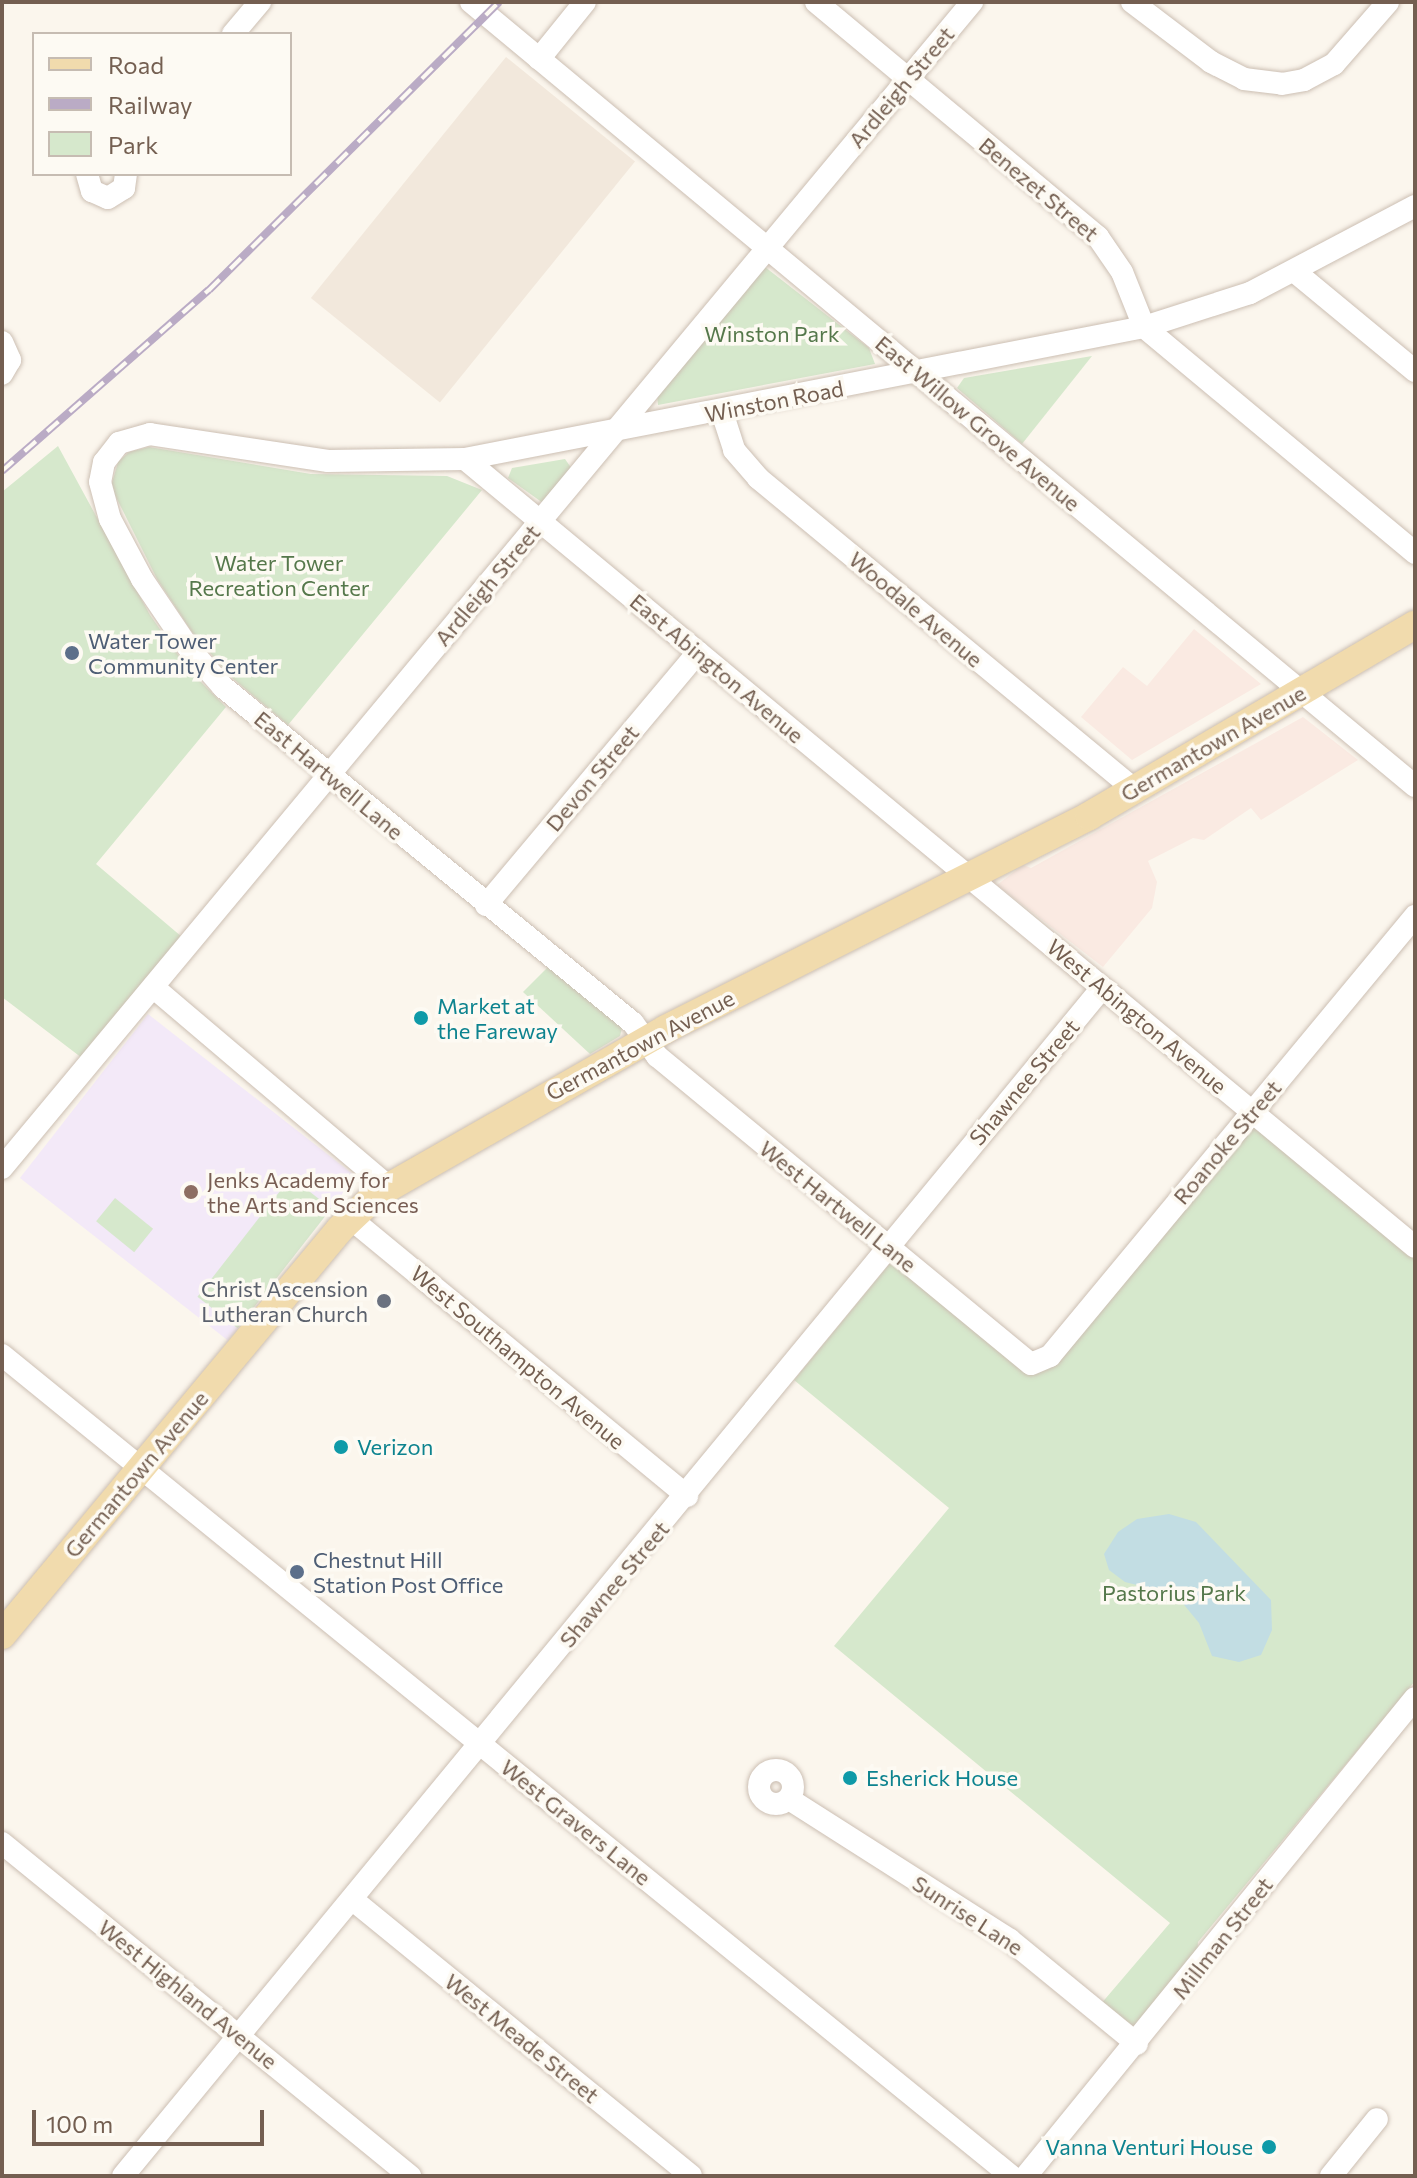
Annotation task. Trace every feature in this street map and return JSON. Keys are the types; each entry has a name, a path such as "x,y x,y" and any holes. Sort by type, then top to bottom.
{"main road":[{"name":"Germantown Avenue","path":"2,1635 350,1218 389,1187 646,1040 1135,790 1415,625"}],"street":[{"path":"235,32 260,2"},
{"name":"East Willow Grove Avenue","path":"471,2 1415,786"},
{"path":"539,59 585,2"},
{"name":"Benezet Street","path":"816,2 1098,237 1122,272 1144,327 1415,553"},
{"path":"1132,2 1211,62 1244,79 1282,84 1304,80 1334,64 1388,2"},
{"name":"Ardleigh Street","path":"2,1168 970,3"},
{"path":"88,176 92,191 108,198 124,188 126,176"},
{"name":"Winston Road","path":"111,452 128,439 150,434 317,460 465,459 613,434 1144,327 1229,302 1415,206"},
{"path":"1294,271 1415,371"},
{"path":"2,342 10,360 2,374"},
{"name":"Woodale Avenue","path":"722,412 734,450 758,478 1135,790"},
{"name":"East Hartwell Lane","path":"111,452 101,472 104,505 169,621 223,687 633,1023 646,1040"},
{"name":"East Abington Avenue","path":"465,459 970,877"},
{"name":"Devon Street","path":"486,905 698,652"},
{"name":"West Abington Avenue","path":"970,877 1415,1247"},
{"name":"Roanoke Street","path":"1036,1365 1050,1356 1415,916"},
{"path":"153,987 389,1187"},
{"name":"Shawnee Street","path":"123,2176 687,1496 1102,988"},
{"name":"West Hartwell Lane","path":"646,1040 657,1056 887,1249 1036,1365"},
{"name":"West Southampton Avenue","path":"350,1218 687,1496"},
{"name":"West Gravers Lane","path":"2,1355 1011,2176"},
{"name":"Millman Street","path":"1026,2176 1137,2044 1415,1698"},
{"name":"Sunrise Lane","path":"789,1799 1010,1940 1137,2044"},
{"name":"West Highland Avenue","path":"2,1843 410,2176"},
{"name":"West Meade Street","path":"353,1900 691,2176"},
{"path":"1331,2176 1377,2119"}],"shaded area":[{"path":"506,57 635,161 440,402 311,298"},
{"path":"1194,629 1261,684 1132,760 1081,717 1123,667 1147,686"},
{"path":"1303,717 1358,760 1261,820 1251,808 1204,840 1193,838 1148,861 1157,882 1152,908 1103,967 997,885 1023,865 1031,868"},
{"name":"Jenks Academy for the Arts and Sciences","path":"148,1014 356,1177 228,1340 20,1178"}],"green space":[{"name":"Winston Park","path":"765,267 869,348 875,364 658,405 657,394"},
{"path":"1092,356 1022,444 957,388 964,378"},
{"name":"Water Tower Recreation Center","path":"58,446 150,615 188,669 226,707 96,864 182,937 82,1058 2,997 2,492"},
{"name":"Water Tower Recreation Center","path":"149,447 311,474 447,476 482,490 288,725 230,676 192,632 157,579 115,495 112,483 118,462 129,452"},
{"path":"565,459 572,469 543,503 508,478 512,468"},
{"path":"549,966 622,1028 620,1036 590,1054 523,992"},
{"name":"Pastorius Park","path":"1254,1127 1415,1258 1415,1681 1198,1942 1197,1957 1132,2030 1100,2005 1170,1923 834,1646 949,1508 794,1380 891,1262 1026,1370"},
{"path":"291,1177 331,1208 238,1328 197,1297"},
{"path":"115,1198 153,1229 134,1252 96,1221"}],"water":[{"path":"1169,1514 1196,1522 1271,1600 1272,1630 1261,1655 1239,1662 1212,1656 1199,1623 1176,1595 1125,1582 1109,1570 1104,1554 1118,1532 1137,1519"}],"railway":[{"path":"2,471 209,290 499,2"}],"place":[{"name":"Water Tower Community Center","path":"72,653"},
{"name":"Market at the Fareway","path":"421,1018"},
{"name":"Jenks Academy for the Arts and Sciences","path":"191,1192"},
{"name":"Christ Ascension Lutheran Church","path":"384,1301"},
{"name":"Verizon","path":"341,1447"},
{"name":"Chestnut Hill Station Post Office","path":"297,1572"},
{"name":"Esherick House","path":"850,1778"},
{"name":"Vanna Venturi House","path":"1269,2147"}]}
